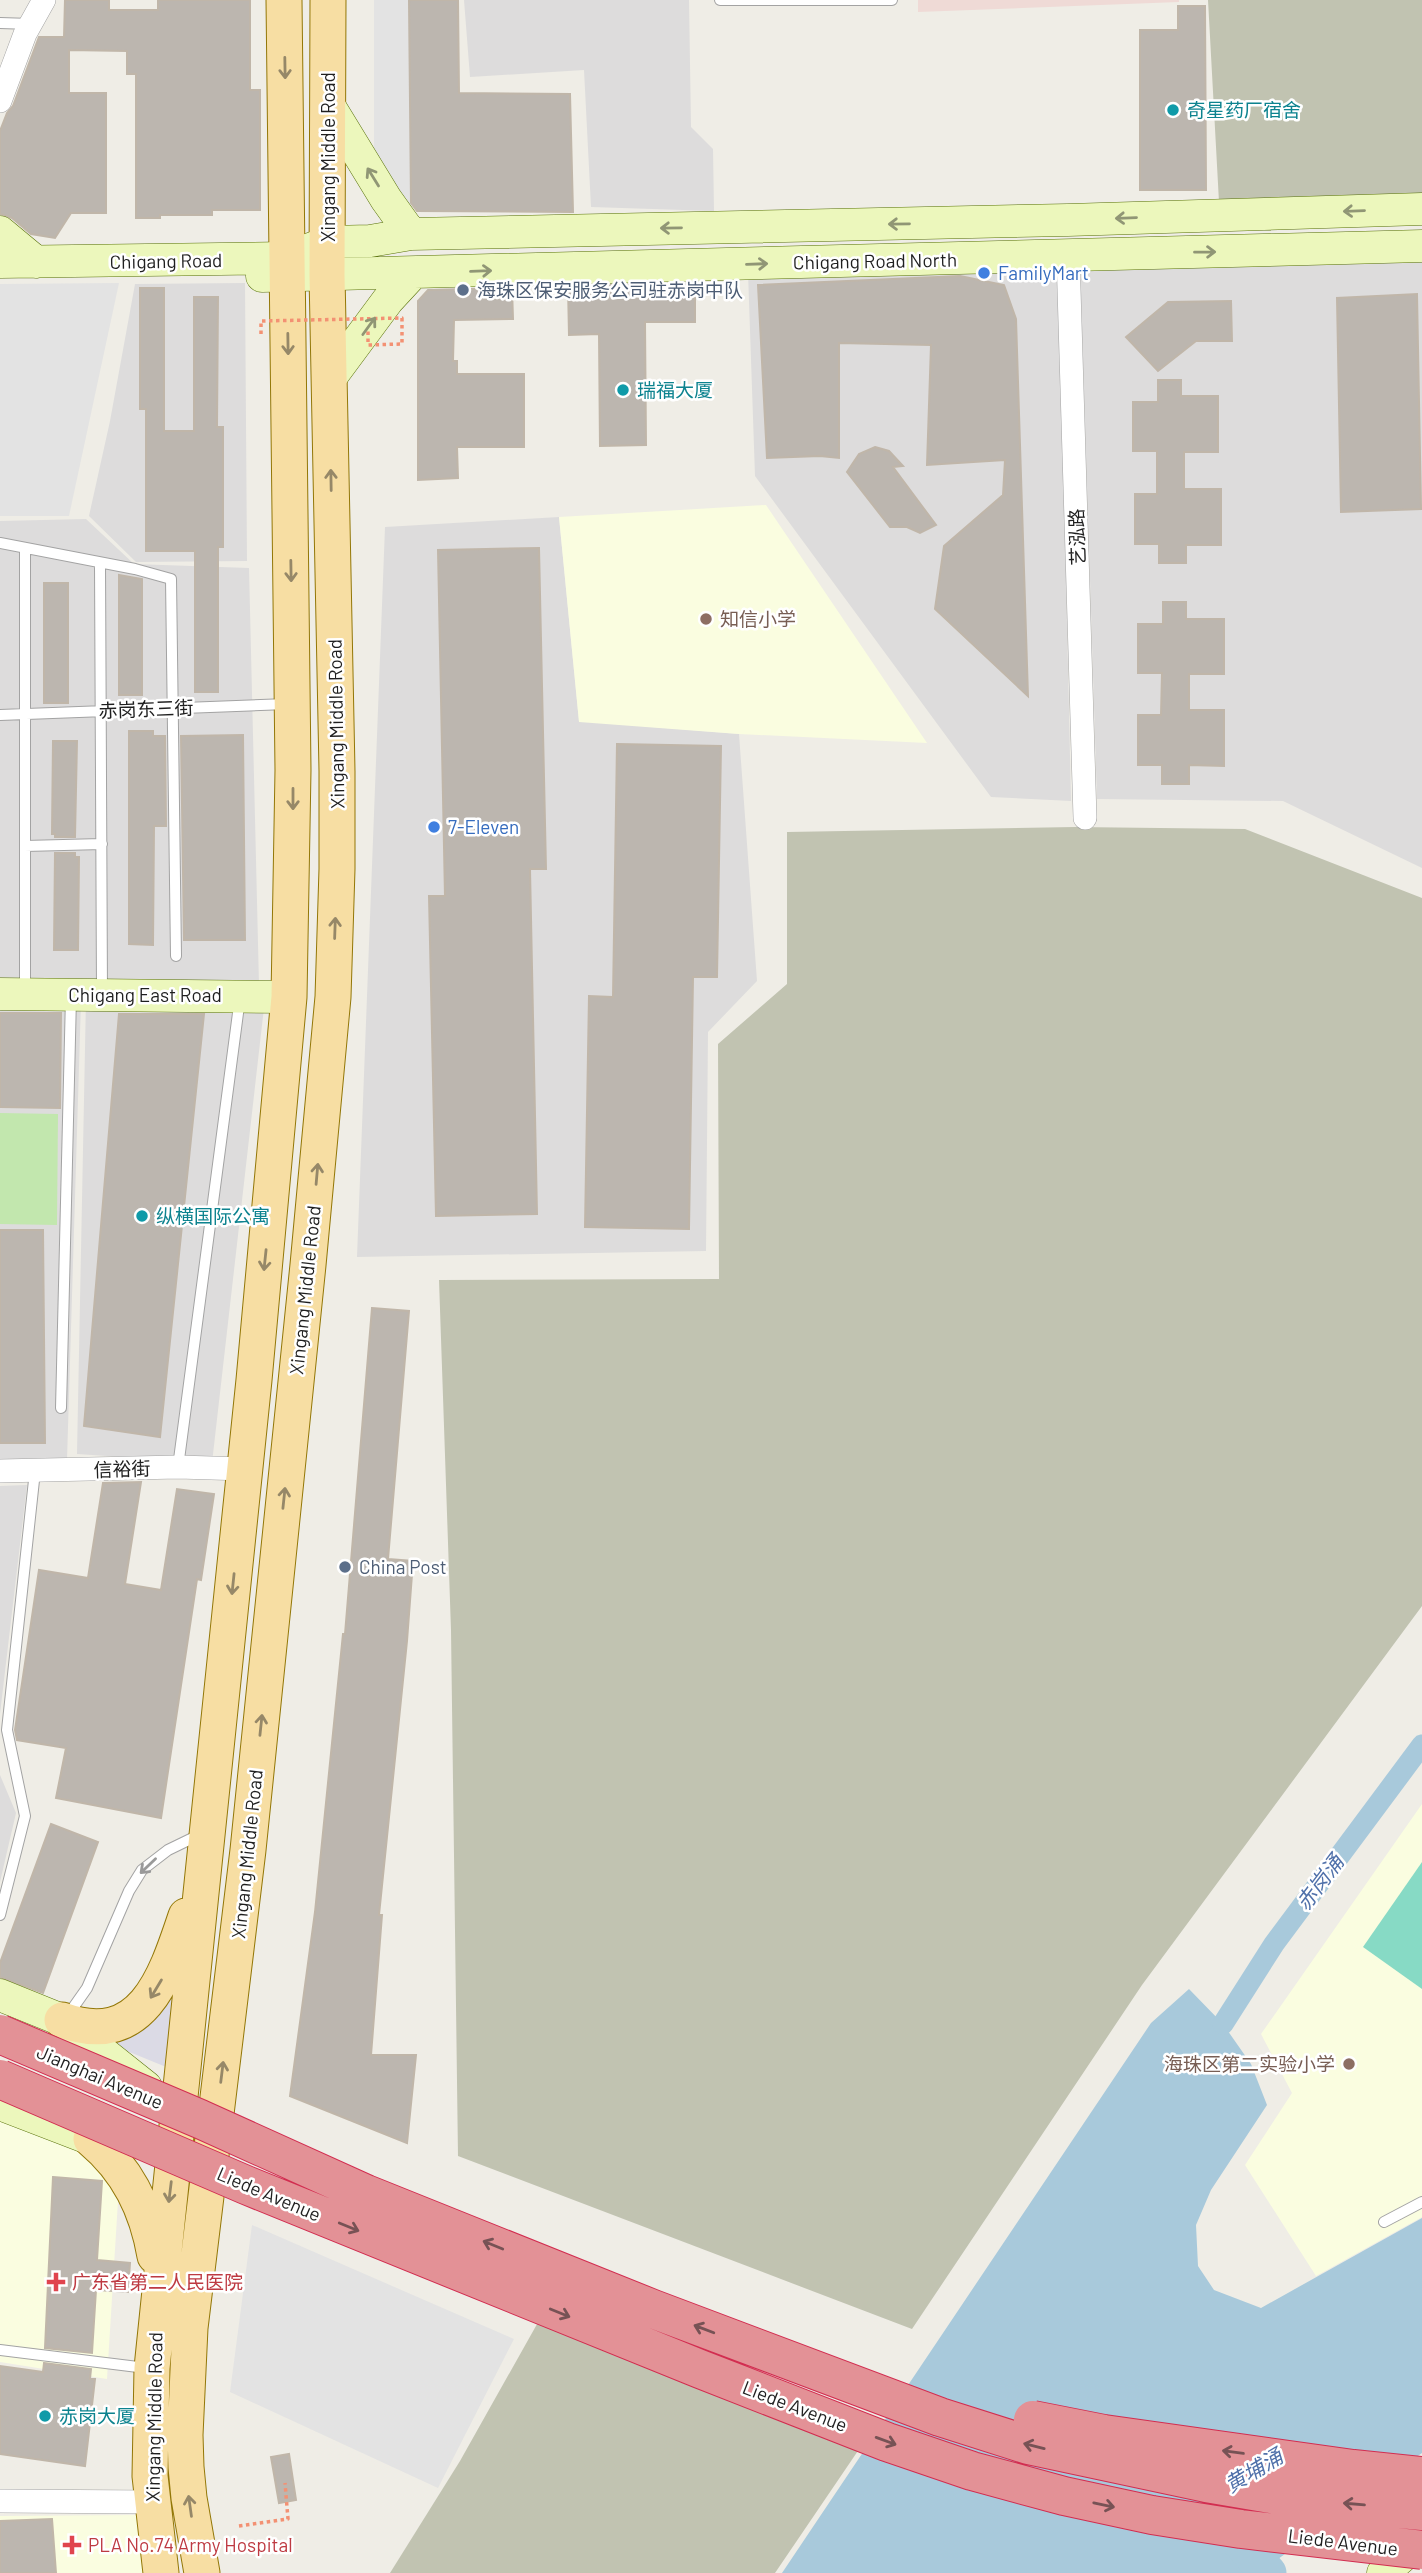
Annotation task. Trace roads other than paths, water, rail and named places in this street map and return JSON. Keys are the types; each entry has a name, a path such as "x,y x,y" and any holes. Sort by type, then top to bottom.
{"highway":[{"name":"Jianghai Avenue","path":"0,2034 193,2135"},
{"path":"0,2079 193,2135"},
{"name":"Liede Avenue","path":"193,2135 366,2194 747,2346 940,2417 1028,2445 1219,2485 1312,2501 1422,2511"},
{"name":"Liede Avenue","path":"193,2135 700,2369 887,2442 972,2471 1064,2496 1152,2515 1253,2531 1422,2550"},
{"path":"747,2346 968,2405 1064,2426 1353,2469 1422,2476"}],"main road":[{"name":"Xingang Middle Road","path":"202,2573 189,2498 185,2435 195,2282 191,1999 284,1072 289,997 292,703 284,0"},
{"name":"Xingang Middle Road","path":"161,2573 152,2501 152,2368 160,2279 193,2135 231,2003 278,1563 333,997 337,771 328,381 328,0"},
{"path":"328,104 386,199 411,234"},
{"name":"Chigang Road North","path":"328,258 370,241 411,234 1422,209"},
{"path":"0,232 36,262"},
{"name":"Chigang Road North","path":"328,258 413,272 1422,246"},
{"name":"Chigang Road","path":"0,275 287,267 328,258"},
{"name":"Chigang Road","path":"0,262 287,267"},
{"path":"328,381 413,272"},
{"name":"Chigang East Road","path":"13,994 289,997"},
{"path":"289,997 333,997"},
{"path":"284,1072 326,1075"},
{"path":"0,1996 81,2027 97,2028 130,2018 145,2006 172,1958 186,1916 206,1831"},
{"path":"191,1999 231,2003"},
{"path":"62,2020 193,2135"},
{"path":"0,2104 92,2139 193,2135"},
{"path":"92,2139 112,2159 142,2205 160,2279 195,2282"},
{"path":"1383,2573 1422,2539"}],"street":[{"path":"0,101 31,24 44,0"},
{"name":"艺泓路","path":"1068,256 1085,818"},
{"name":"信裕街","path":"0,1471 178,1467 245,1469"},
{"path":"0,2501 152,2501"}],"lane":[{"path":"720,0 892,0"},
{"path":"0,23 31,24"},
{"path":"0,542 135,569 171,579 176,956"},
{"path":"13,994 25,846 25,548"},
{"path":"61,1408 87,994 102,844 100,564"},
{"name":"赤岗东三街","path":"0,715 292,703"},
{"path":"25,846 102,844"},
{"path":"178,1467 240,996"},
{"path":"0,1915 25,1816 7,1730 35,1471"},
{"path":"62,2020 72,2012 87,1988 129,1891 142,1870 168,1850 206,1831"},
{"path":"1384,2222 1422,2202"},
{"path":"0,2350 152,2368"}],"water":[{"name":"黄埔涌","path":"1189,1989 1223,2024 1251,2064 1267,2105 1211,2190 1196,2225 1198,2266 1214,2290 1261,2308 1422,2218 1422,2453 1259,2573 782,2573 1151,2023"}],"waterway":[{"name":"赤岗涌","path":"1223,2024 1274,1944 1422,1745"},
{"path":"1231,2531 1268,2573"}],"place":[{"name":"奇星药厂宿舍","path":"1173,110"},
{"name":"FamilyMart","path":"984,273"},
{"name":"海珠区保安服务公司驻赤岗中队","path":"463,290"},
{"name":"瑞福大厦","path":"623,390"},
{"name":"知信小学","path":"706,619"},
{"name":"7-Eleven","path":"434,827"},
{"name":"纵横国际公寓","path":"142,1216"},
{"name":"China Post","path":"345,1567"},
{"name":"海珠区第二实验小学","path":"1349,2064"},
{"name":"广东省第二人民医院","path":"56,2282"},
{"name":"赤岗大厦","path":"45,2416"},
{"name":"PLA No.74 Army Hospital","path":"72,2545"}]}
